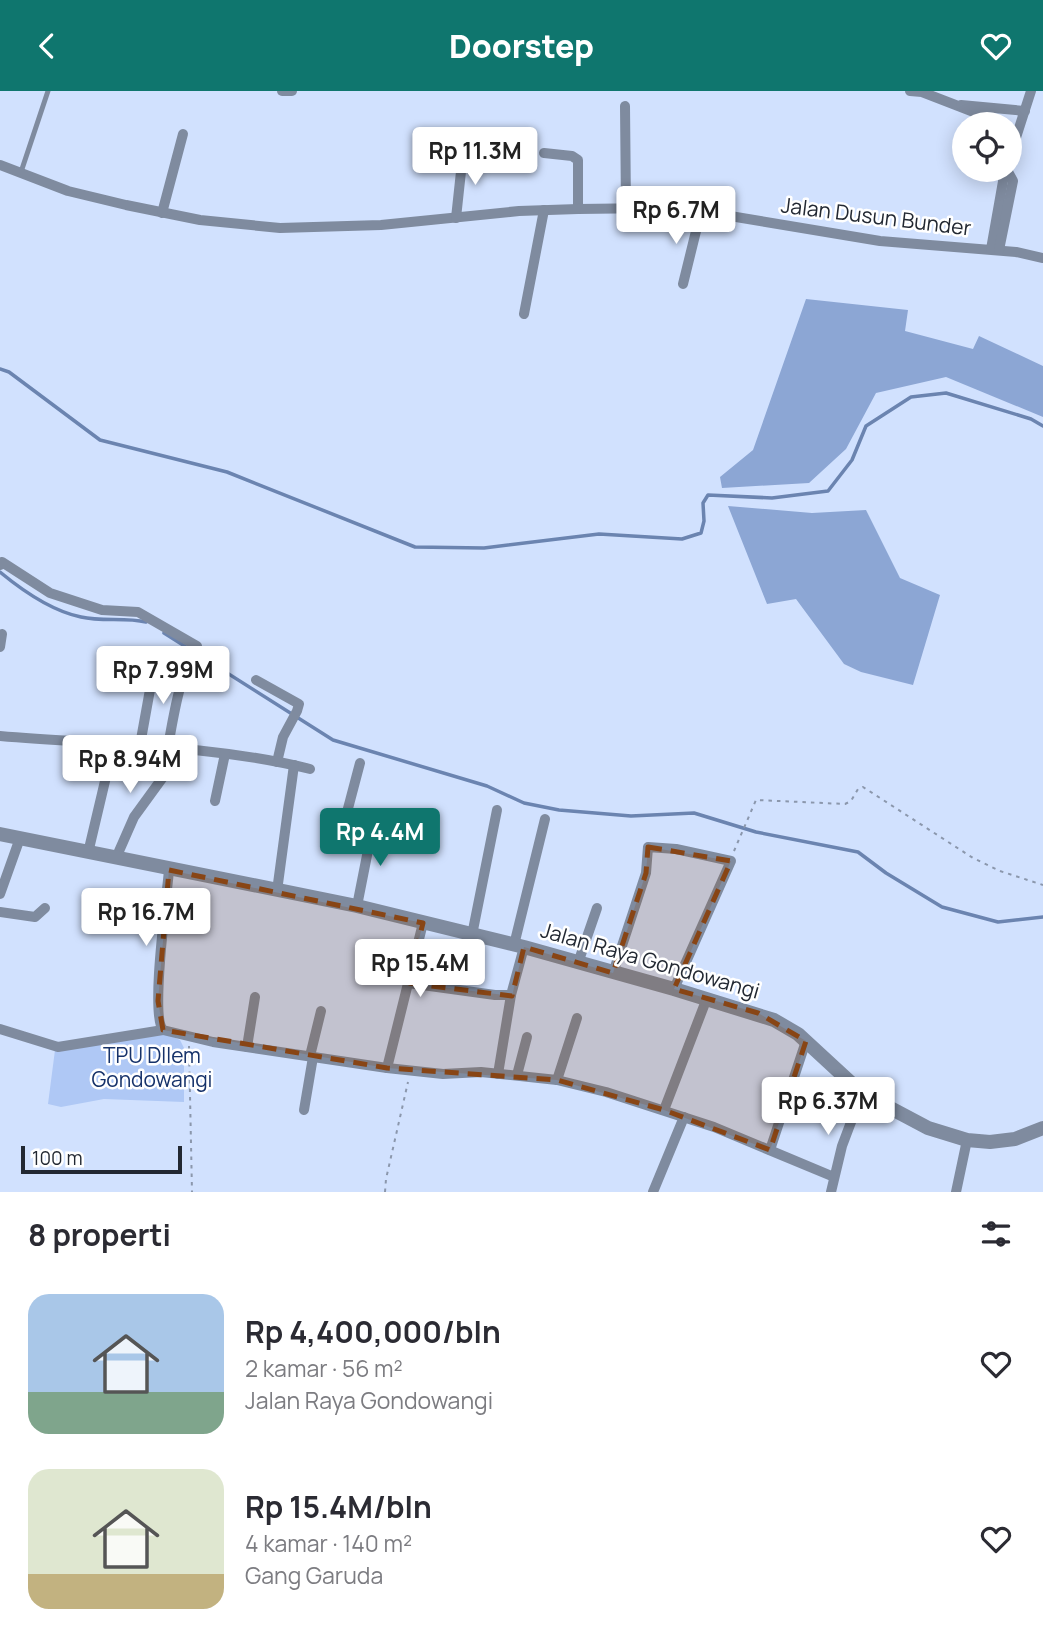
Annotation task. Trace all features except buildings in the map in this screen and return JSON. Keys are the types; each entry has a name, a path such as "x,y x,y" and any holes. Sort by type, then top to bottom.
{"street":[{"path":"282,91 292,91"},
{"path":"918,91 969,112"},
{"path":"1022,120 1029,91"},
{"path":"951,105 1025,111"},
{"path":"625,106 626,208"},
{"path":"989,106 992,112"},
{"path":"162,213 183,134"},
{"path":"456,218 463,153"},
{"path":"544,153 572,156 578,160 578,209"},
{"name":"Jalan Dusun Bunder","path":"0,165 68,191 162,213 234,225 279,228 381,225 544,210 655,208 700,215 712,213 880,241 995,250 1043,258"},
{"path":"995,250 1013,182"},
{"path":"524,314 544,210"},
{"path":"683,284 700,215"},
{"path":"0,564 2,562 50,593 77,604 102,610 138,612 197,646 176,705 173,748 166,773 134,817 117,858"},
{"path":"0,647 2,634"},
{"path":"140,745 155,662"},
{"path":"256,680 297,702 298,711 283,737 277,762"},
{"path":"0,736 173,748 310,769"},
{"path":"88,853 114,743"},
{"path":"215,801 225,754"},
{"path":"360,763 346,816 350,820 398,831"},
{"path":"277,891 294,765"},
{"path":"472,935 497,810"},
{"path":"498,1074 519,946 545,820"},
{"path":"357,906 373,825"},
{"name":"Jalan Raya Gondowangi","path":"0,834 357,906 519,946 707,998 774,1020 806,1041 862,1093 928,1128 967,1140 1004,1142 1043,1128"},
{"path":"0,894 20,838"},
{"path":"613,973 646,873 648,847 676,849 730,861 674,989"},
{"path":"163,1030 159,1027 158,1001 169,870"},
{"path":"0,912 35,917 45,908"},
{"path":"579,963 597,908"},
{"path":"387,1068 423,923"},
{"path":"408,983 484,994 512,995"},
{"path":"247,1047 255,997"},
{"path":"664,1110 707,998"},
{"path":"304,1110 321,1011"},
{"path":"557,1080 576,1018"},
{"path":"0,1029 58,1047 163,1030 189,1038 387,1068 443,1074 481,1072 557,1080 684,1117 834,1177"},
{"path":"517,1075 527,1037"},
{"path":"770,1150 806,1041"},
{"path":"831,1192 842,1146 862,1093"},
{"path":"653,1192 684,1117"},
{"path":"956,1192 967,1140"}],"lane":[{"path":"21,172 48,91"}],"path":[{"path":"730,861 756,800 845,804 863,787 973,858 1000,871 1043,885"},
{"path":"189,1038 192,1192"},
{"path":"385,1192 411,1071"}],"highlighted area":[{"path":"648,847 731,861 674,989 758,1013 806,1041 770,1150 664,1110 557,1080 387,1068 163,1030 158,1001 169,870 423,923 408,983 512,996 524,947 613,973 646,873"}],"green space":[{"name":"TPU DIlem Gondowangi","path":"167,1034 180,1040 184,1048 184,1102 104,1099 61,1107 48,1104 55,1050"}],"shaded area":[{"path":"806,299 908,310 905,331 973,349 979,336 1043,366 1043,417 946,377 876,393 846,449 809,483 722,488 720,477 753,450"},
{"path":"728,506 812,513 866,510 900,578 940,595 913,685 861,672 844,664 796,599 767,604"}],"waterway":[{"path":"0,369 9,372 100,440 227,472 415,547 484,548 599,534 682,539 701,533 704,521 703,503 708,495 772,498 828,491 852,460 866,426 911,397 946,393 1031,419 1043,426"},
{"path":"0,572 38,599 70,614 146,622"},
{"path":"164,633 333,740 487,786 524,803 559,810 631,816 694,813 756,832 858,852 886,873 942,907 998,922 1043,917"}]}
